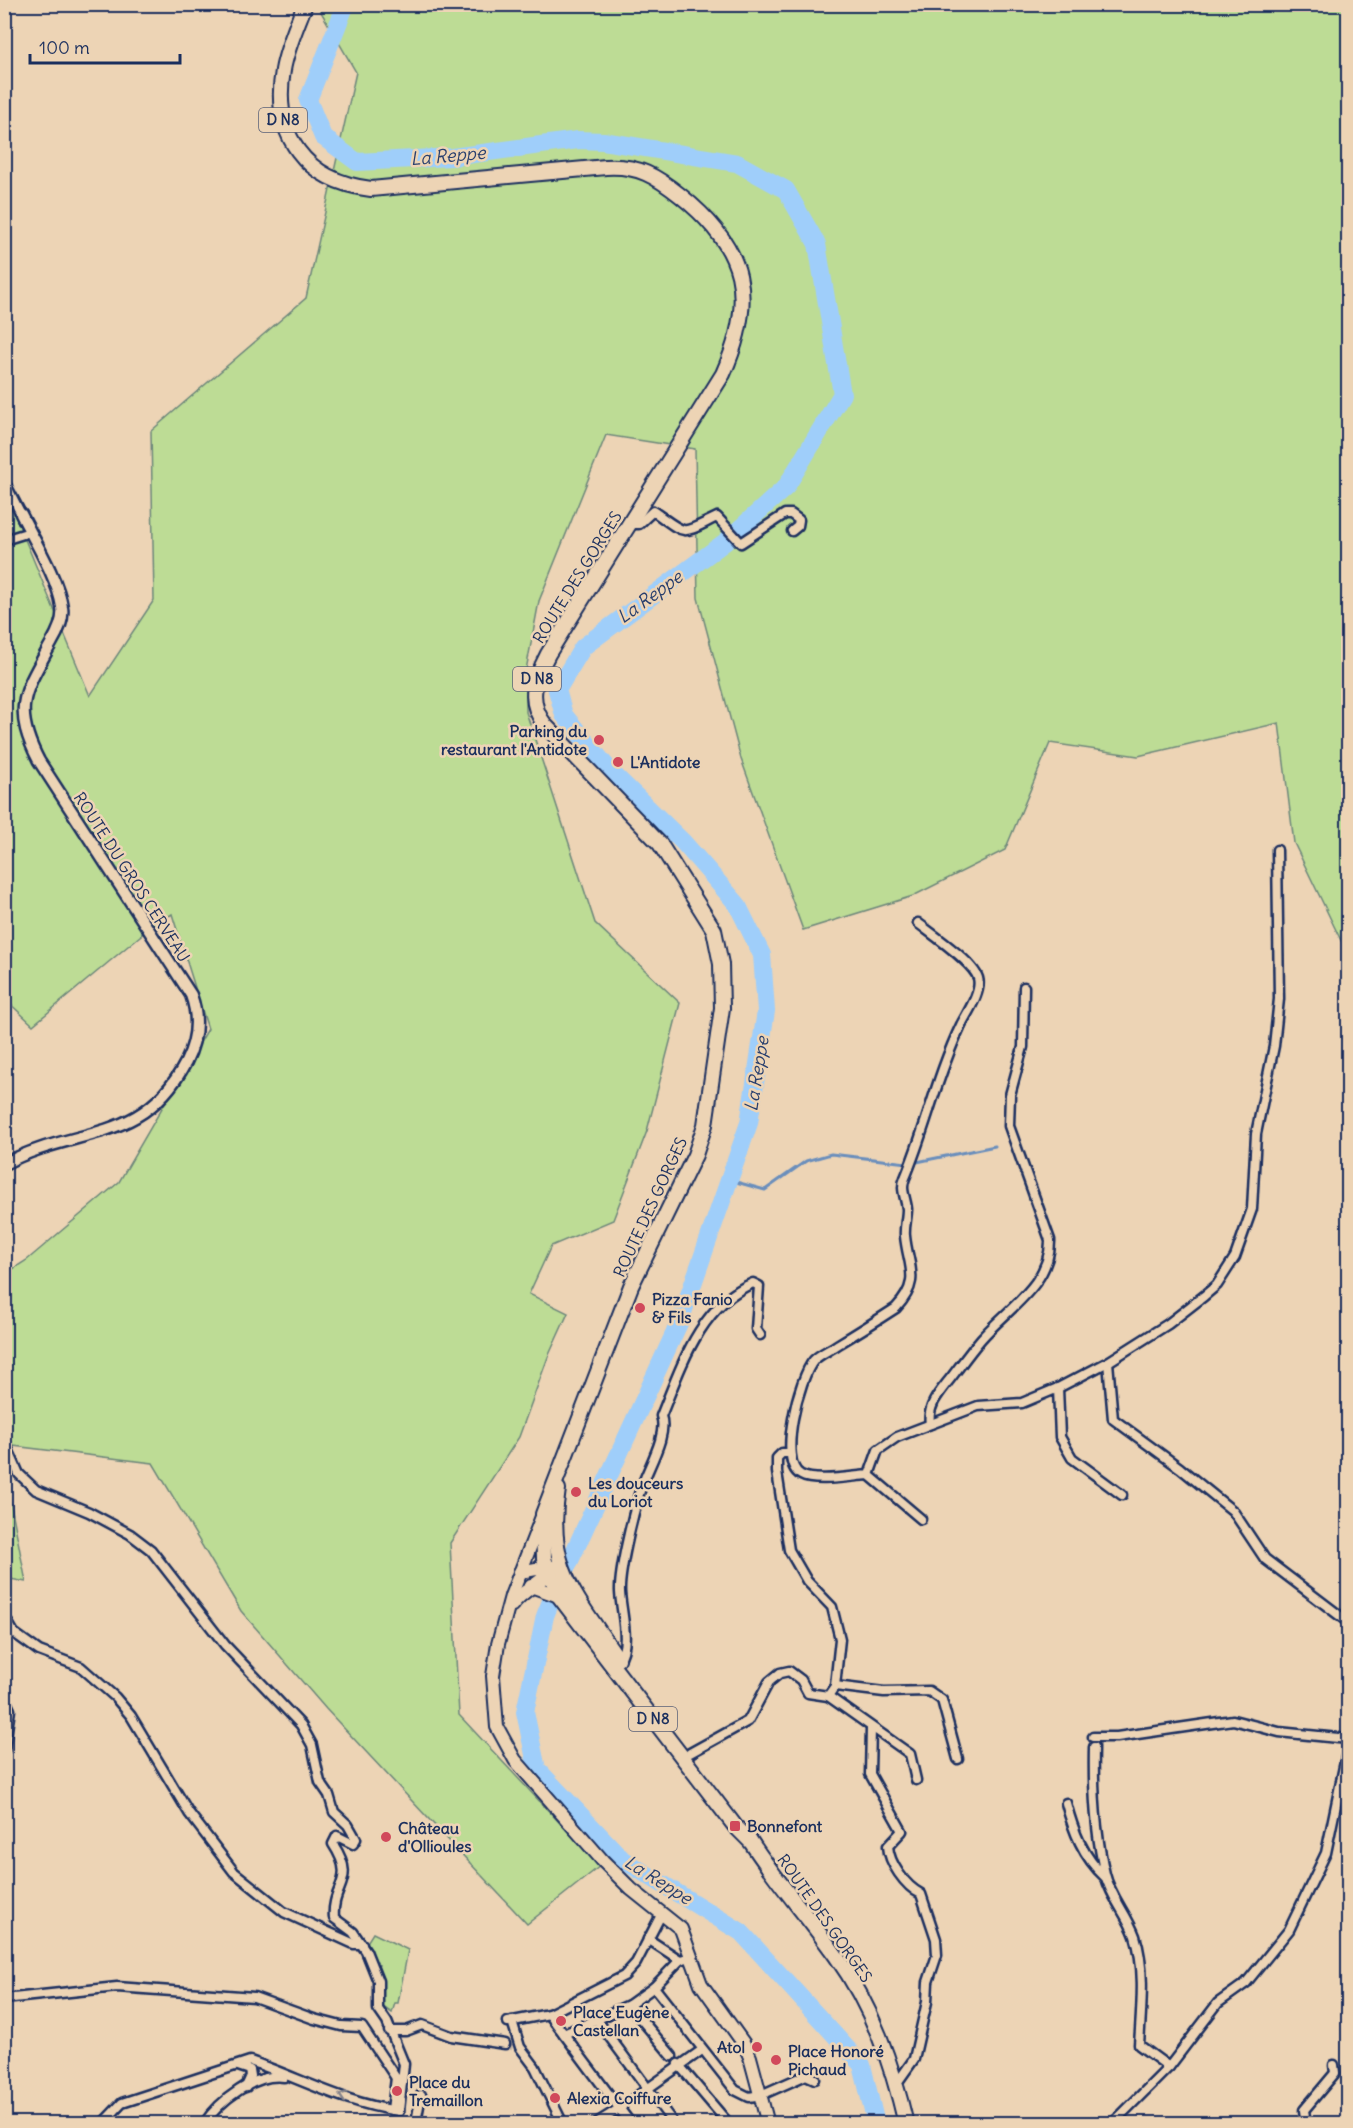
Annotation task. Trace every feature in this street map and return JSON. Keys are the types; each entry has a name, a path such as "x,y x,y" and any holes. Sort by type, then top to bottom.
{"main road":[{"name":"ROUTE DES GORGES","path":"305,4 283,70 280,95 283,118 289,137 312,168 348,186 371,189 606,167 633,167 659,178 690,203 726,242 738,265 742,295 739,333 723,374 548,654 535,684 534,707 545,724 660,844 708,918 718,943 722,1008 701,1139 640,1264 543,1514 542,1533 559,1596 735,1826 750,1840"},
{"name":"ROUTE DES GORGES","path":"563,1463 555,1517 552,1569 571,1590 619,1660 837,1957 857,1990 884,2047 897,2083"},
{"path":"543,1514 506,1614 493,1676 497,1727 515,1760 603,1861 631,1889 681,1929 685,1959 744,2044 768,2124"},
{"path":"520,1572 552,1569"},
{"path":"506,1614 518,1596 552,1569"},
{"path":"531,1586 559,1596"},
{"name":"D N8","path":"897,2083 906,2124"},
{"path":"760,2124 764,2109"}],"street":[{"path":"4,481 21,514"},
{"path":"629,524 639,524 653,511 682,530 690,532 717,517 741,543 785,514 791,514 799,520 798,526 792,531"},
{"name":"ROUTE DU GROS CERVEAU","path":"4,1164 48,1145 117,1128 135,1119 155,1104 176,1082 190,1054 196,1029 195,1007 191,995 27,739 22,718 24,702 29,685 59,630 62,608 57,591 21,514"},
{"path":"4,540 30,532"},
{"path":"869,1475 878,1450 897,1437 978,1406 1022,1403 1058,1388 1108,1362 1168,1324 1210,1291 1235,1257 1245,1236 1252,1209 1256,1134 1274,1046 1279,999 1277,850"},
{"path":"918,922 972,968 978,979 976,992 935,1087 927,1122 903,1182 907,1210 904,1237 912,1263 910,1286 904,1300 896,1308 815,1359 803,1378 793,1411 790,1453 799,1475 811,1479 869,1475 921,1519"},
{"path":"930,1424 928,1412 938,1395 981,1339 1030,1289 1047,1265 1050,1252 1050,1239 1009,1126 1010,1095 1023,1047 1024,987"},
{"path":"619,1660 624,1645 620,1590 638,1497 659,1446 664,1424 661,1416 692,1341 728,1300 753,1283 759,1286 756,1329 760,1335"},
{"path":"1108,1362 1113,1419 1180,1468 1233,1511 1265,1559 1348,1622"},
{"path":"1058,1388 1060,1437 1072,1458 1122,1495"},
{"path":"4,1440 19,1474 36,1490 89,1512 130,1534 151,1550 225,1645 302,1725 312,1745 320,1782 334,1812 348,1825 356,1839 353,1844 337,1836 333,1844 339,1854 345,1876 333,1906 334,1918 354,1932 362,1944 378,1981 378,2009 404,2064 396,2110"},
{"path":"790,1453 782,1453 777,1458 785,1535 789,1550 807,1581 825,1597 832,1607 841,1647 835,1686 828,1696"},
{"path":"4,1616 14,1633 39,1651 81,1667 115,1697 131,1716 189,1813 234,1872 284,1912 343,1940 362,1944"},
{"path":"690,1754 748,1721 769,1682 780,1673 789,1671 801,1680 808,1693 828,1696 843,1704 871,1728 910,1754 916,1780"},
{"path":"835,1686 884,1692 929,1691 942,1700 958,1759"},
{"path":"4,1697 10,1710 4,1750"},
{"path":"1093,1737 1117,1737 1233,1720 1279,1732 1348,1739"},
{"path":"871,1728 870,1774 902,1831 888,1846 888,1854 908,1886 921,1894 936,1939 937,1955 928,1982 927,2002 914,2059 897,2083"},
{"path":"1094,1747 1093,1808 1105,1877"},
{"path":"1112,2124 1169,2067 1218,2003 1246,1983 1289,1930 1326,1853 1348,1747"},
{"path":"1065,1803 1082,1848 1094,1867 1105,1877 1126,1914 1136,1938 1142,1987 1139,2045 1169,2067"},
{"path":"563,2124 535,2067 517,2047 510,2022 549,2014 624,1976 636,1963 662,1913"},
{"path":"564,2034 629,2005 654,1987 685,1959 648,1939"},
{"path":"581,1998 585,1989 584,1984"},
{"path":"4,1999 117,1987 254,1997 314,2019 341,2026 362,2027 400,2078"},
{"path":"654,1987 735,2090 749,2097 761,2095 806,2075 815,2079"},
{"path":"629,2005 672,2056"},
{"path":"549,2014 631,2124"},
{"path":"597,2020 674,2124"},
{"path":"389,2031 406,2031 423,2025 452,2036 506,2044"},
{"path":"633,2099 702,2049"},
{"path":"102,2124 122,2103 232,2065 250,2061 287,2077 396,2110 406,2123 416,2122 421,2095"},
{"path":"679,2064 729,2124"},
{"path":"232,2065 244,2066 250,2070 251,2076 246,2087"},
{"path":"1306,2124 1304,2110 1335,2073 1334,2065"},
{"path":"204,2124 211,2112 246,2087 270,2076 287,2077"},
{"path":"595,2124 621,2108"}],"green space":[{"path":"317,5 1348,5 1348,955 1294,843 1279,723 1138,756 1050,743 1005,850 913,896 803,930 741,759 698,598 695,449 606,435 539,601 526,670 526,712 595,923 680,1003 647,1131 613,1220 551,1246 529,1294 568,1313 548,1357 519,1437 450,1543 459,1715 600,1866 527,1924 326,1709 241,1611 153,1463 5,1445 5,1274 27,1260 119,1182 208,1029 172,914 146,931 33,1025 5,999 4,498 14,513 90,696 154,600 151,431 306,298 356,72"},
{"path":"5,1474 26,1582 5,1578"},
{"path":"373,1933 408,1950 398,2003 395,2003 392,2013 382,2006 382,1980 377,1968 379,1965 375,1964 366,1944"}],"waterway":[{"name":"La Reppe","path":"346,4 308,100 323,137 357,162 452,157 578,140 603,141 737,163 786,190 817,244 842,394 786,487 725,542 583,647 557,690 564,715 611,772 683,842 737,904 762,955 766,1011 749,1123 680,1321 568,1565"},
{"path":"912,1163 995,1146"},
{"path":"729,1180 765,1190 806,1161 831,1154 907,1163"},
{"name":"La Reppe","path":"551,1601 545,1616 525,1712 537,1769 623,1860 741,1932 862,2065 876,2124"}],"tunnel":[{"path":"505,2044 515,2047"}],"place":[{"name":"Parking du restaurant l'Antidote","path":"599,740"},
{"name":"L'Antidote","path":"618,762"},
{"name":"Pizza Fanio & Fils","path":"640,1308"},
{"name":"Les douceurs du Loriot","path":"576,1492"},
{"name":"Bonnefont","path":"735,1826"},
{"name":"Château d'Ollioules","path":"386,1837"},
{"name":"Place Eugène Castellan","path":"561,2021"},
{"name":"Atol","path":"757,2047"},
{"name":"Place Honoré Pichaud","path":"776,2060"},
{"name":"Place du Tremaillon","path":"397,2091"},
{"name":"Alexia Coiffure","path":"555,2098"}]}
